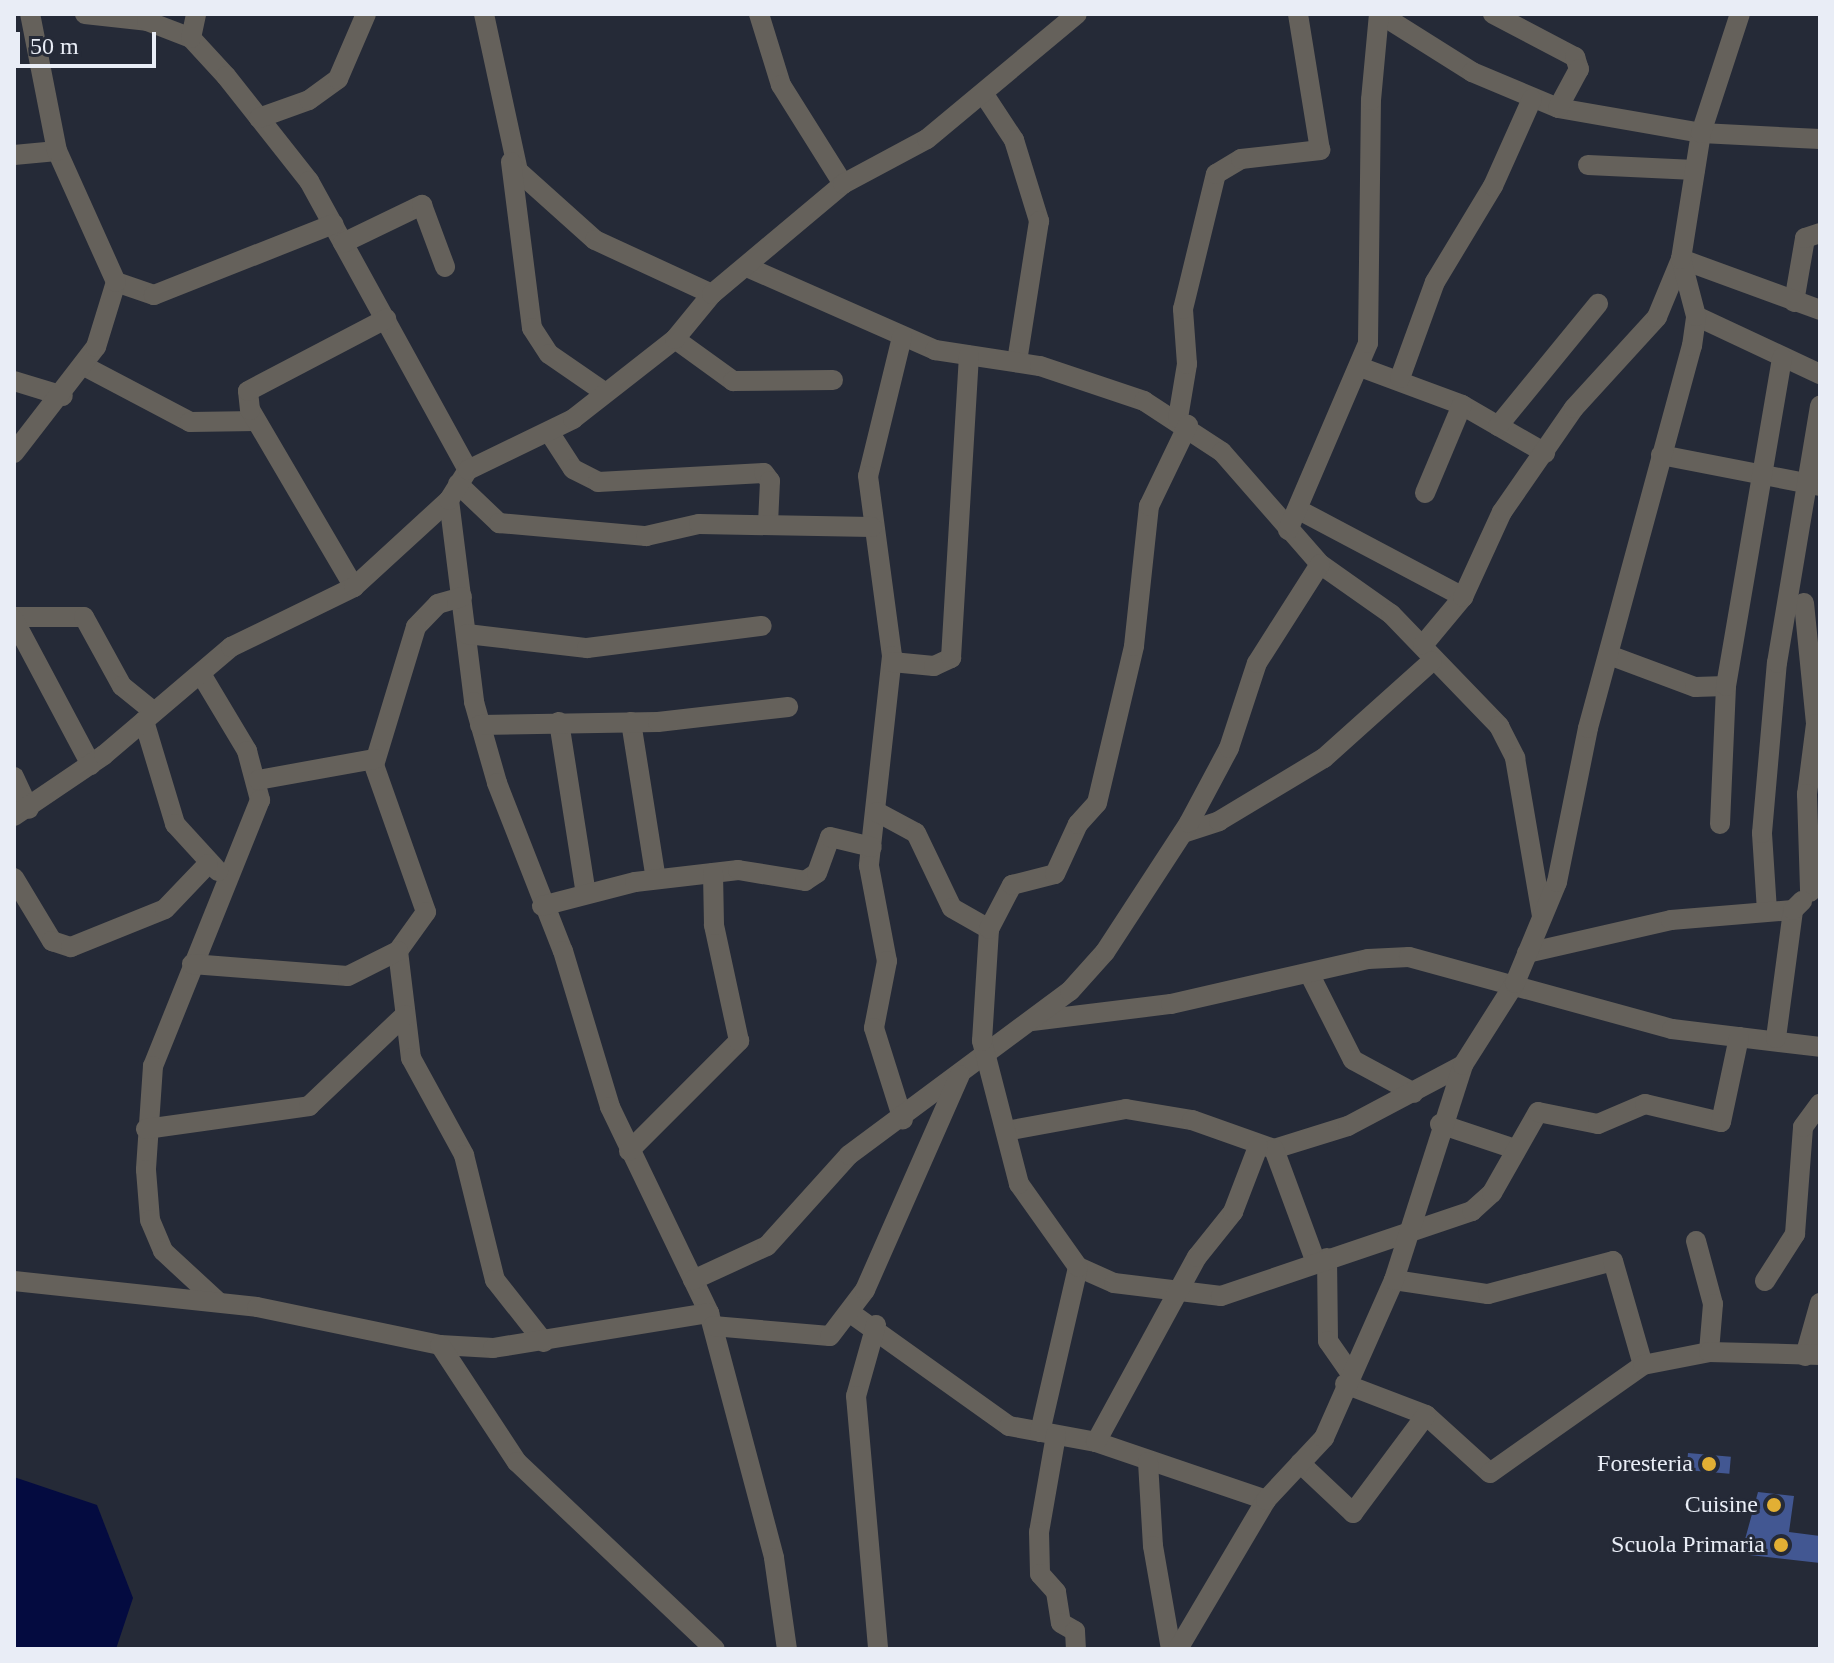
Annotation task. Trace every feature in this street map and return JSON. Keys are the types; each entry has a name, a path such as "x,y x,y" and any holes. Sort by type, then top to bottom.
{"street":[{"path":"14,453 63,396 84,366 105,328 116,282 57,151 30,14"},
{"path":"85,14 144,17 191,38 259,118 338,234 386,319 458,485 462,597 480,725 629,1151 711,1320 774,1558 787,1649"},
{"path":"191,38 196,14"},
{"path":"259,118 309,100 338,79 366,14"},
{"path":"484,14 511,162 532,328 549,354 604,392"},
{"path":"759,14 781,85 843,184"},
{"path":"14,777 22,812 91,765 244,639 354,587 458,485 549,432 675,339 712,294 843,184 927,139 985,96 1077,14"},
{"path":"1298,14 1320,150 1241,159 1216,174 1183,309 1187,364 1183,421 1149,506 1134,646 1097,803 1078,824 1055,874 1012,885 989,929 984,1050 1027,1203 1078,1267 1114,1283 1221,1296 1414,1226 1481,1207 1538,1112 1551,1110 1598,1124 1645,1104 1721,1122 1739,1037"},
{"path":"1288,530 1368,343 1371,100 1380,14 1440,54 1532,99 1558,108 1701,133 1820,139"},
{"path":"1493,14 1575,57 1579,69 1558,108"},
{"path":"1183,833 1219,821 1324,758 1427,653 1463,597 1502,512 1590,387 1657,317 1681,259 1701,133 1740,14"},
{"path":"985,96 1014,140 1014,161 1039,221 1017,362"},
{"path":"1400,378 1435,282 1493,186 1532,99"},
{"path":"14,155 57,151"},
{"path":"511,162 575,228 712,294"},
{"path":"1588,165 1695,170"},
{"path":"116,282 154,295 422,205 445,267"},
{"path":"1794,302 1805,238 1820,233"},
{"path":"1681,259 1820,310"},
{"path":"1178,1649 1266,1500 1324,1438 1394,1280 1414,1226 1440,1124 1463,1065 1515,983 1559,874 1609,655 1696,316 1681,259"},
{"path":"747,267 902,337 969,356 1017,362 1183,421 1232,462 1320,564 1427,653 1499,726 1515,758 1542,916"},
{"path":"1498,426 1598,304"},
{"path":"1696,316 1820,374"},
{"path":"354,587 256,421 250,387 386,319"},
{"path":"902,337 869,458 872,527 892,662 869,877 887,961 874,1028 903,1120"},
{"path":"675,339 733,381 833,380"},
{"path":"892,662 934,666 951,658 969,356"},
{"path":"1720,824 1726,686 1765,478 1782,358"},
{"path":"84,366 190,422 256,421"},
{"path":"1360,367 1400,378 1462,405 1545,453"},
{"path":"14,381 63,396"},
{"path":"1425,493 1462,405"},
{"path":"1767,911 1762,833 1803,603 1820,406"},
{"path":"549,432 573,469 598,482 764,473 770,481 768,523"},
{"path":"1661,455 1765,478 1814,485"},
{"path":"458,485 499,523 646,536 682,525 768,523 872,527"},
{"path":"1299,510 1463,597"},
{"path":"693,1280 767,1246 805,1211 831,1171 961,1075 984,1050 1032,1021 1105,952 1183,833 1229,748 1257,663 1320,564"},
{"path":"192,964 358,975 398,951 426,912 375,759 416,627 438,604 462,597"},
{"path":"1776,1038 1793,910 1815,889 1807,794 1816,724 1803,603"},
{"path":"91,765 14,618 84,617 122,686 149,716 175,824 208,864 228,879"},
{"path":"467,634 596,648 762,626"},
{"path":"1609,655 1695,687 1726,686"},
{"path":"201,674 258,780 258,807 153,1066 146,1129 150,1220 172,1266 218,1303"},
{"path":"480,725 631,722 788,707"},
{"path":"559,722 586,894"},
{"path":"631,722 656,879"},
{"path":"258,780 375,759"},
{"path":"877,812 916,833 952,908 989,929"},
{"path":"542,906 656,879 752,869 805,881 817,873 830,837 872,847"},
{"path":"14,878 52,941 71,947 165,909 208,864"},
{"path":"629,1151 739,1041 714,925 713,873"},
{"path":"1527,953 1671,920 1793,910"},
{"path":"398,951 405,1015 419,1085 464,1155 478,1194 489,1267 505,1299 544,1342"},
{"path":"1032,1021 1171,1004 1409,957 1515,983 1672,1029 1776,1038 1820,1047"},
{"path":"1310,975 1353,1060 1414,1093"},
{"path":"146,1129 319,1102 405,1015"},
{"path":"1006,1131 1126,1109 1192,1120 1266,1148 1348,1126 1463,1065"},
{"path":"14,1281 218,1303 440,1345 544,1342 711,1320 817,1340 852,1314 961,1075"},
{"path":"1765,1281 1795,1234 1812,1176 1803,1127 1820,1104"},
{"path":"1440,1124 1515,1149"},
{"path":"1266,1148 1321,1259 1328,1341 1348,1379 1426,1415 1490,1473 1643,1365 1709,1352 1813,1356 1820,1303"},
{"path":"1096,1442 1181,1293 1197,1257 1233,1212 1266,1148"},
{"path":"1696,1241 1713,1304 1709,1352"},
{"path":"1394,1280 1488,1294 1613,1261 1643,1365"},
{"path":"1076,1649 1075,1631 1061,1623 1056,1592 1040,1574 1039,1532 1048,1434 1078,1267"},
{"path":"852,1314 876,1325 994,1417 1048,1434 1096,1442 1266,1500"},
{"path":"876,1325 856,1396 878,1649"},
{"path":"440,1345 517,1462 715,1649"},
{"path":"1300,1463 1353,1513 1426,1415"},
{"path":"1148,1462 1171,1649"}],"shaded area":[{"path":"14,1477 97,1505 133,1598 116,1649 14,1649"}],"building":[{"name":"Foresteria","path":"1688,1453 1731,1457 1729,1474 1687,1470"},
{"name":"Scuola Primaria","path":"1758,1492 1794,1496 1789,1532 1820,1536 1820,1563 1741,1554"}],"place":[{"name":"Foresteria","path":"1709,1464"},
{"name":"Cuisine","path":"1774,1505"},
{"name":"Scuola Primaria","path":"1781,1545"}]}
